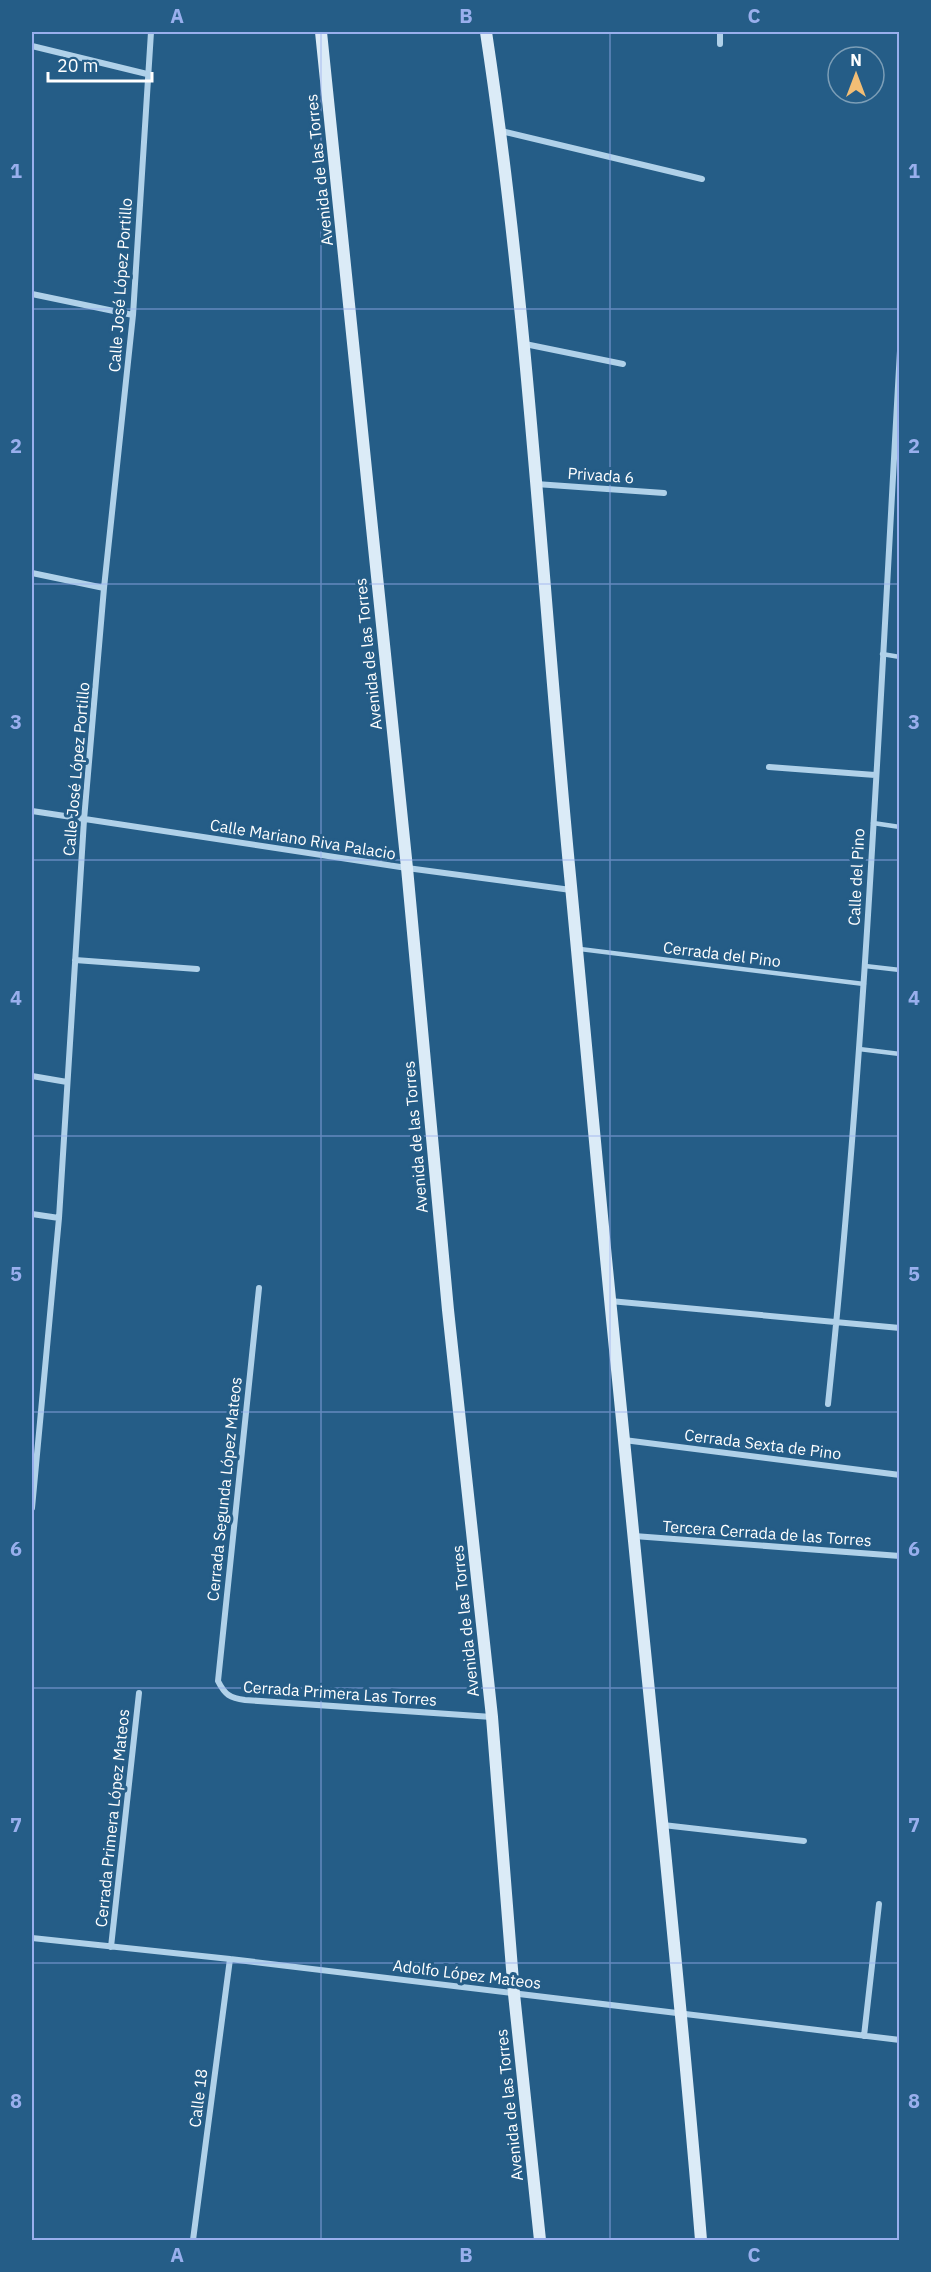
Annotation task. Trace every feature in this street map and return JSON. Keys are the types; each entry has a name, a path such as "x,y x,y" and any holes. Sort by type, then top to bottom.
{"main road":[{"name":"Avenida de las Torres","path":"321,32 407,868 447,1298 492,1717 514,1994 540,2241"},
{"path":"486,32 501,132 525,344 571,890 682,2014 701,2241"}],"street":[{"name":"Calle José López Portillo","path":"32,1509 59,1218 84,820 104,588 133,315 151,32"},
{"path":"720,32 720,44"},
{"path":"32,46 147,74"},
{"path":"501,132 702,179"},
{"path":"32,294 133,315"},
{"path":"525,344 623,364"},
{"name":"Calle del Pino","path":"828,1404 837,1322 864,984 900,351"},
{"name":"Privada 6","path":"536,484 664,493"},
{"path":"891,502 900,504"},
{"path":"32,573 104,588"},
{"path":"769,767 875,775"},
{"name":"Calle Mariano Riva Palacio","path":"32,811 407,868 571,890"},
{"path":"75,960 197,969"},
{"path":"32,1076 67,1082"},
{"path":"32,1214 59,1218"},
{"name":"Cerrada Segunda López Mateos","path":"224,1693 218,1682 259,1288"},
{"path":"610,1301 900,1328"},
{"name":"Cerrada Sexta de Pino","path":"624,1440 900,1475"},
{"name":"Tercera Cerrada de las Torres","path":"633,1536 900,1556"},
{"name":"Cerrada Primera López Mateos","path":"111,1947 139,1693"},
{"name":"Cerrada Primera Las Torres","path":"224,1693 245,1700 492,1717"},
{"path":"663,1825 804,1841"},
{"path":"864,2036 879,1904"},
{"name":"Adolfo López Mateos","path":"32,1938 230,1959 900,2040"},
{"name":"Calle 18","path":"193,2241 230,1959"}],"lane":[{"path":"882,654 900,657"},
{"path":"873,823 900,827"},
{"name":"Cerrada del Pino","path":"577,949 864,984"},
{"path":"865,966 900,970"},
{"path":"859,1049 900,1054"}]}
